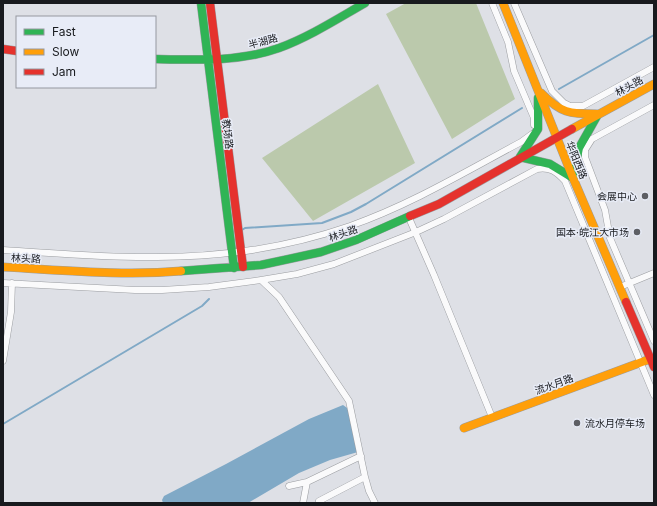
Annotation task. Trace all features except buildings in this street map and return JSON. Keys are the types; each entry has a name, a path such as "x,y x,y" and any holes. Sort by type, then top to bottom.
{"main road":[{"name":"教场路","path":"202,3 213,59 243,267"},
{"name":"教场路","path":"210,3 213,59 234,268"},
{"name":"半湖路","path":"156,58 213,59 246,56 278,49 314,33 365,3"},
{"name":"华阳西路","path":"503,3 573,178 654,367"},
{"path":"3,49 16,51"},
{"name":"林头路","path":"3,267 161,273 261,265 321,252 356,240 439,204 520,157 654,84"},
{"path":"537,88 559,110 575,114 598,114 579,148 573,178 550,164 520,157 538,129 537,88"},
{"name":"流水月路","path":"464,428 650,359"}],"street":[{"path":"3,250 156,258 241,251 288,243 318,235 368,219 432,190 528,138 532,134 535,124 534,118 514,71 508,42 492,3"},
{"path":"514,3 552,91 564,103 570,106 582,106 654,67"},
{"path":"654,105 592,139 585,150 587,164 605,210 610,238 654,341"},
{"path":"3,283 162,290 209,287 297,274 334,264 416,232 444,219 537,169 549,169 565,181 654,395"},
{"path":"409,218 492,417"},
{"path":"620,287 654,273"},
{"path":"261,280 279,297 346,394 351,407 368,491 372,502"},
{"path":"3,361 11,312 12,283"},
{"path":"289,486 307,482 361,456"},
{"path":"319,501 365,477"},
{"path":"303,503 307,482"}],"green space":[{"path":"406,3 476,3 515,99 452,139 386,14"},
{"path":"378,84 415,163 313,221 262,158"}],"water":[{"path":"343,405 350,410 358,452 330,460 299,473 248,503 163,503 162,500 164,496 309,419"}],"waterway":[{"path":"559,89 654,35"},
{"path":"242,230 245,228 322,223 351,212 522,108"},
{"path":"3,424 202,306 209,299"}],"traffic: fast":[{"path":"201,3 234,268"},
{"path":"156,59 218,59 264,53 301,39 365,3"},
{"path":"538,98 538,129 520,157 550,164 573,178 579,148 597,116"},
{"path":"181,271 261,265 321,252 356,240 410,216"}],"traffic: slow":[{"path":"503,3 573,178 626,302"},
{"path":"572,129 654,84"},
{"path":"541,93 554,105 566,111 579,114 597,114"},
{"path":"3,267 114,273 181,271"},
{"path":"464,428 650,359"}],"traffic: jam":[{"path":"210,3 243,267"},
{"path":"3,49 16,51"},
{"path":"410,216 439,204 572,129"},
{"path":"626,302 654,367"}],"place":[{"name":"会展中心","path":"645,196"},
{"name":"国本·皖江大市场","path":"637,232"},
{"name":"流水月停车场","path":"577,423"}]}
